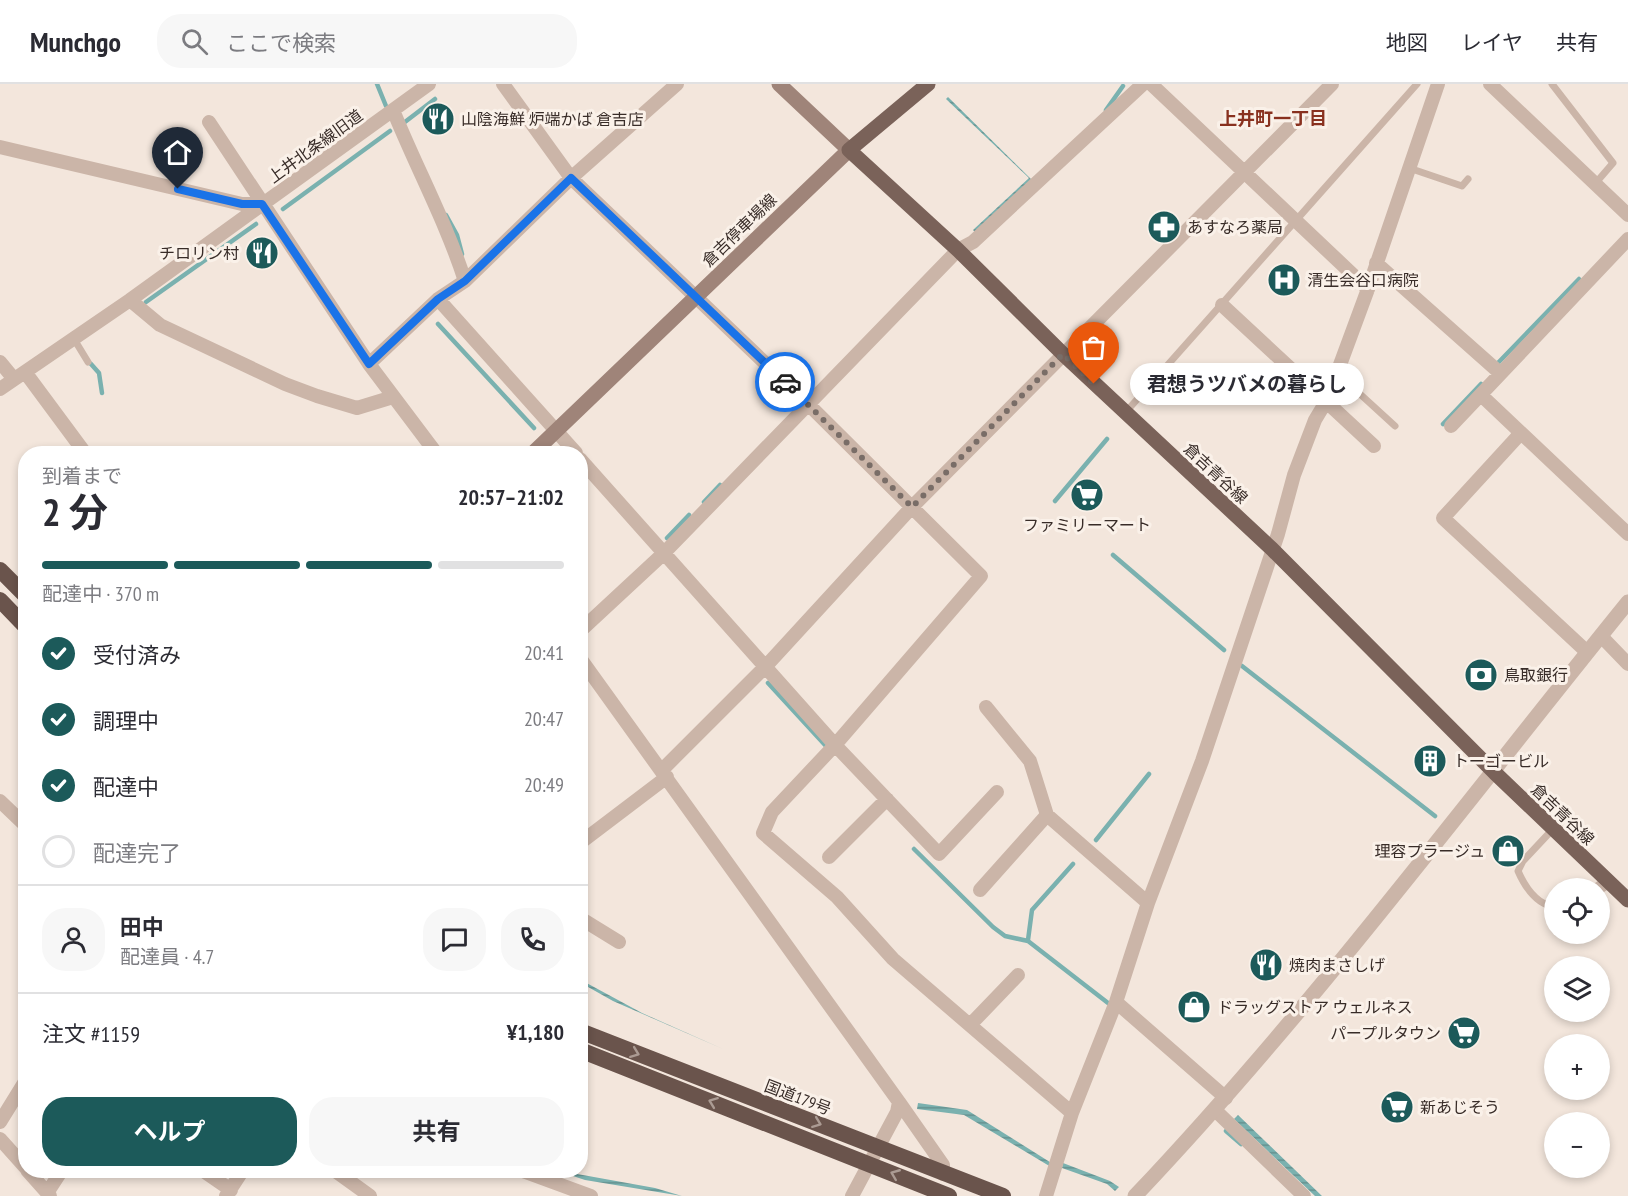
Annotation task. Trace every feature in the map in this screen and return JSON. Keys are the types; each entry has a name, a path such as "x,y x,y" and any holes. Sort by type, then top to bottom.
{"highway":[{"path":"0,570 18,588"},
{"path":"0,600 18,619"},
{"name":"国道179号","path":"588,1034 1003,1196"},
{"path":"588,1053 949,1196"}],"main road":[{"path":"779,84 849,150 928,84"},
{"name":"倉吉青谷線","path":"849,150 958,250 1063,354 1272,549 1554,830 1595,878"},
{"name":"倉吉停車場線","path":"541,446 849,150"},
{"name":"倉吉青谷線","path":"1610,890 1628,900"}],"street":[{"name":"上井北条線旧道","path":"0,147 242,204 262,204 429,84"},
{"path":"503,84 571,178 807,403 981,576 835,745 772,812 763,833 837,897 892,958 1072,1113"},
{"path":"369,364 438,299 465,281 571,178 677,84"},
{"path":"588,624 663,554 807,403 958,250 973,242 1143,84"},
{"path":"1150,84 1368,289"},
{"path":"588,836 665,773 912,507 1332,84"},
{"path":"1046,1196 1072,1113 1116,1002 1148,903 1202,761 1278,534 1294,475 1315,420 1327,400 1368,289 1438,84"},
{"path":"1490,84 1628,215"},
{"path":"393,110 413,160 451,238 465,281"},
{"path":"209,122 369,364 431,446"},
{"path":"0,389 130,300 262,204"},
{"path":"1451,426 1628,238"},
{"path":"1376,263 1500,373"},
{"path":"438,299 569,446"},
{"path":"130,300 160,324 285,384 357,408 393,397"},
{"path":"1222,305 1374,446"},
{"path":"0,362 20,376 79,446"},
{"path":"1481,395 1628,534"},
{"path":"1520,434 1443,518 1586,651"},
{"path":"588,468 835,745 939,854 997,792"},
{"path":"1135,1196 1216,1111 1495,773 1586,651 1628,602"},
{"path":"1601,636 1628,664"},
{"path":"588,669 899,1102 943,1165 943,1174"},
{"path":"986,707 1030,760 1047,815 1148,903"},
{"path":"829,857 887,799"},
{"path":"0,801 18,818"},
{"path":"980,890 1047,815"},
{"path":"588,923 619,942"},
{"path":"970,1025 1018,975"},
{"path":"1116,1002 1226,1098"},
{"path":"0,1122 18,1093"},
{"path":"852,1196 897,1112 899,1102"},
{"path":"1216,1111 1304,1196"},
{"path":"0,1139 18,1160"},
{"path":"34,1178 49,1194 58,1178"},
{"path":"211,1178 228,1193 238,1178"},
{"path":"345,1178 370,1196"},
{"path":"542,1178 591,1196"}],"lane":[{"path":"1125,413 1418,84"},
{"path":"1552,84 1613,163 1594,185"},
{"path":"1409,168 1462,186 1468,179"},
{"path":"74,339 88,362"},
{"path":"1336,372 1395,426"},
{"path":"1544,901 1522,873 1525,864 1554,830"}],"water":[{"path":"948,97 1032,180 975,232 973,230 1029,178 946,99"},
{"path":"588,984 642,1013 723,1049 613,1001 588,987"},
{"path":"918,1103 967,1110 1053,1164 1051,1167 964,1115 917,1109"},
{"path":"1238,1115 1322,1196 1315,1196 1234,1119"},
{"path":"1063,1163 1110,1181 1119,1187 1115,1191 1107,1184 1062,1168"},
{"path":"588,1176 655,1188 682,1196 579,1178 588,1178"}],"waterway":[{"path":"377,84 386,106"},
{"path":"1106,110 1123,86"},
{"path":"401,125 435,99"},
{"path":"283,209 390,131"},
{"path":"446,215 457,235 462,254"},
{"path":"146,302 256,224"},
{"path":"1495,366 1579,279"},
{"path":"438,324 534,428"},
{"path":"91,364 99,373 102,393"},
{"path":"1443,424 1481,384"},
{"path":"1055,501 1107,439"},
{"path":"704,502 720,485"},
{"path":"667,538 689,515"},
{"path":"1113,555 1224,650"},
{"path":"1242,666 1435,816"},
{"path":"768,683 825,745"},
{"path":"1096,840 1149,774"},
{"path":"914,849 993,927 1005,936 1028,941 1108,1003"},
{"path":"1028,940 1032,910 1073,864"},
{"path":"1226,1131 1241,1144"}],"way so far":[{"path":"785,382 912,507 1063,354 1094,384"}],"place":[{"name":"山陰海鮮 炉端かば 倉吉店","path":"438,119"},
{"name":"あすなろ薬局","path":"1164,227"},
{"name":"チロリン村","path":"262,253"},
{"name":"清生会谷口病院","path":"1284,280"},
{"name":"君想うツバメの暮らし","path":"1094,384"},
{"name":"ファミリーマート","path":"1087,495"},
{"name":"鳥取銀行","path":"1481,675"},
{"name":"トーゴービル","path":"1430,761"},
{"name":"理容プラージュ","path":"1508,851"},
{"name":"焼肉まさしげ","path":"1266,965"},
{"name":"ドラッグストア ウェルネス","path":"1194,1007"},
{"name":"パープルタウン","path":"1464,1033"},
{"name":"新あじそう","path":"1397,1107"}],"district":[{"name":"上井町一丁目","path":"1273,119"}],"route":[{"path":"178,189 242,204 262,204 369,364 438,299 465,281 571,178 785,382"}]}
